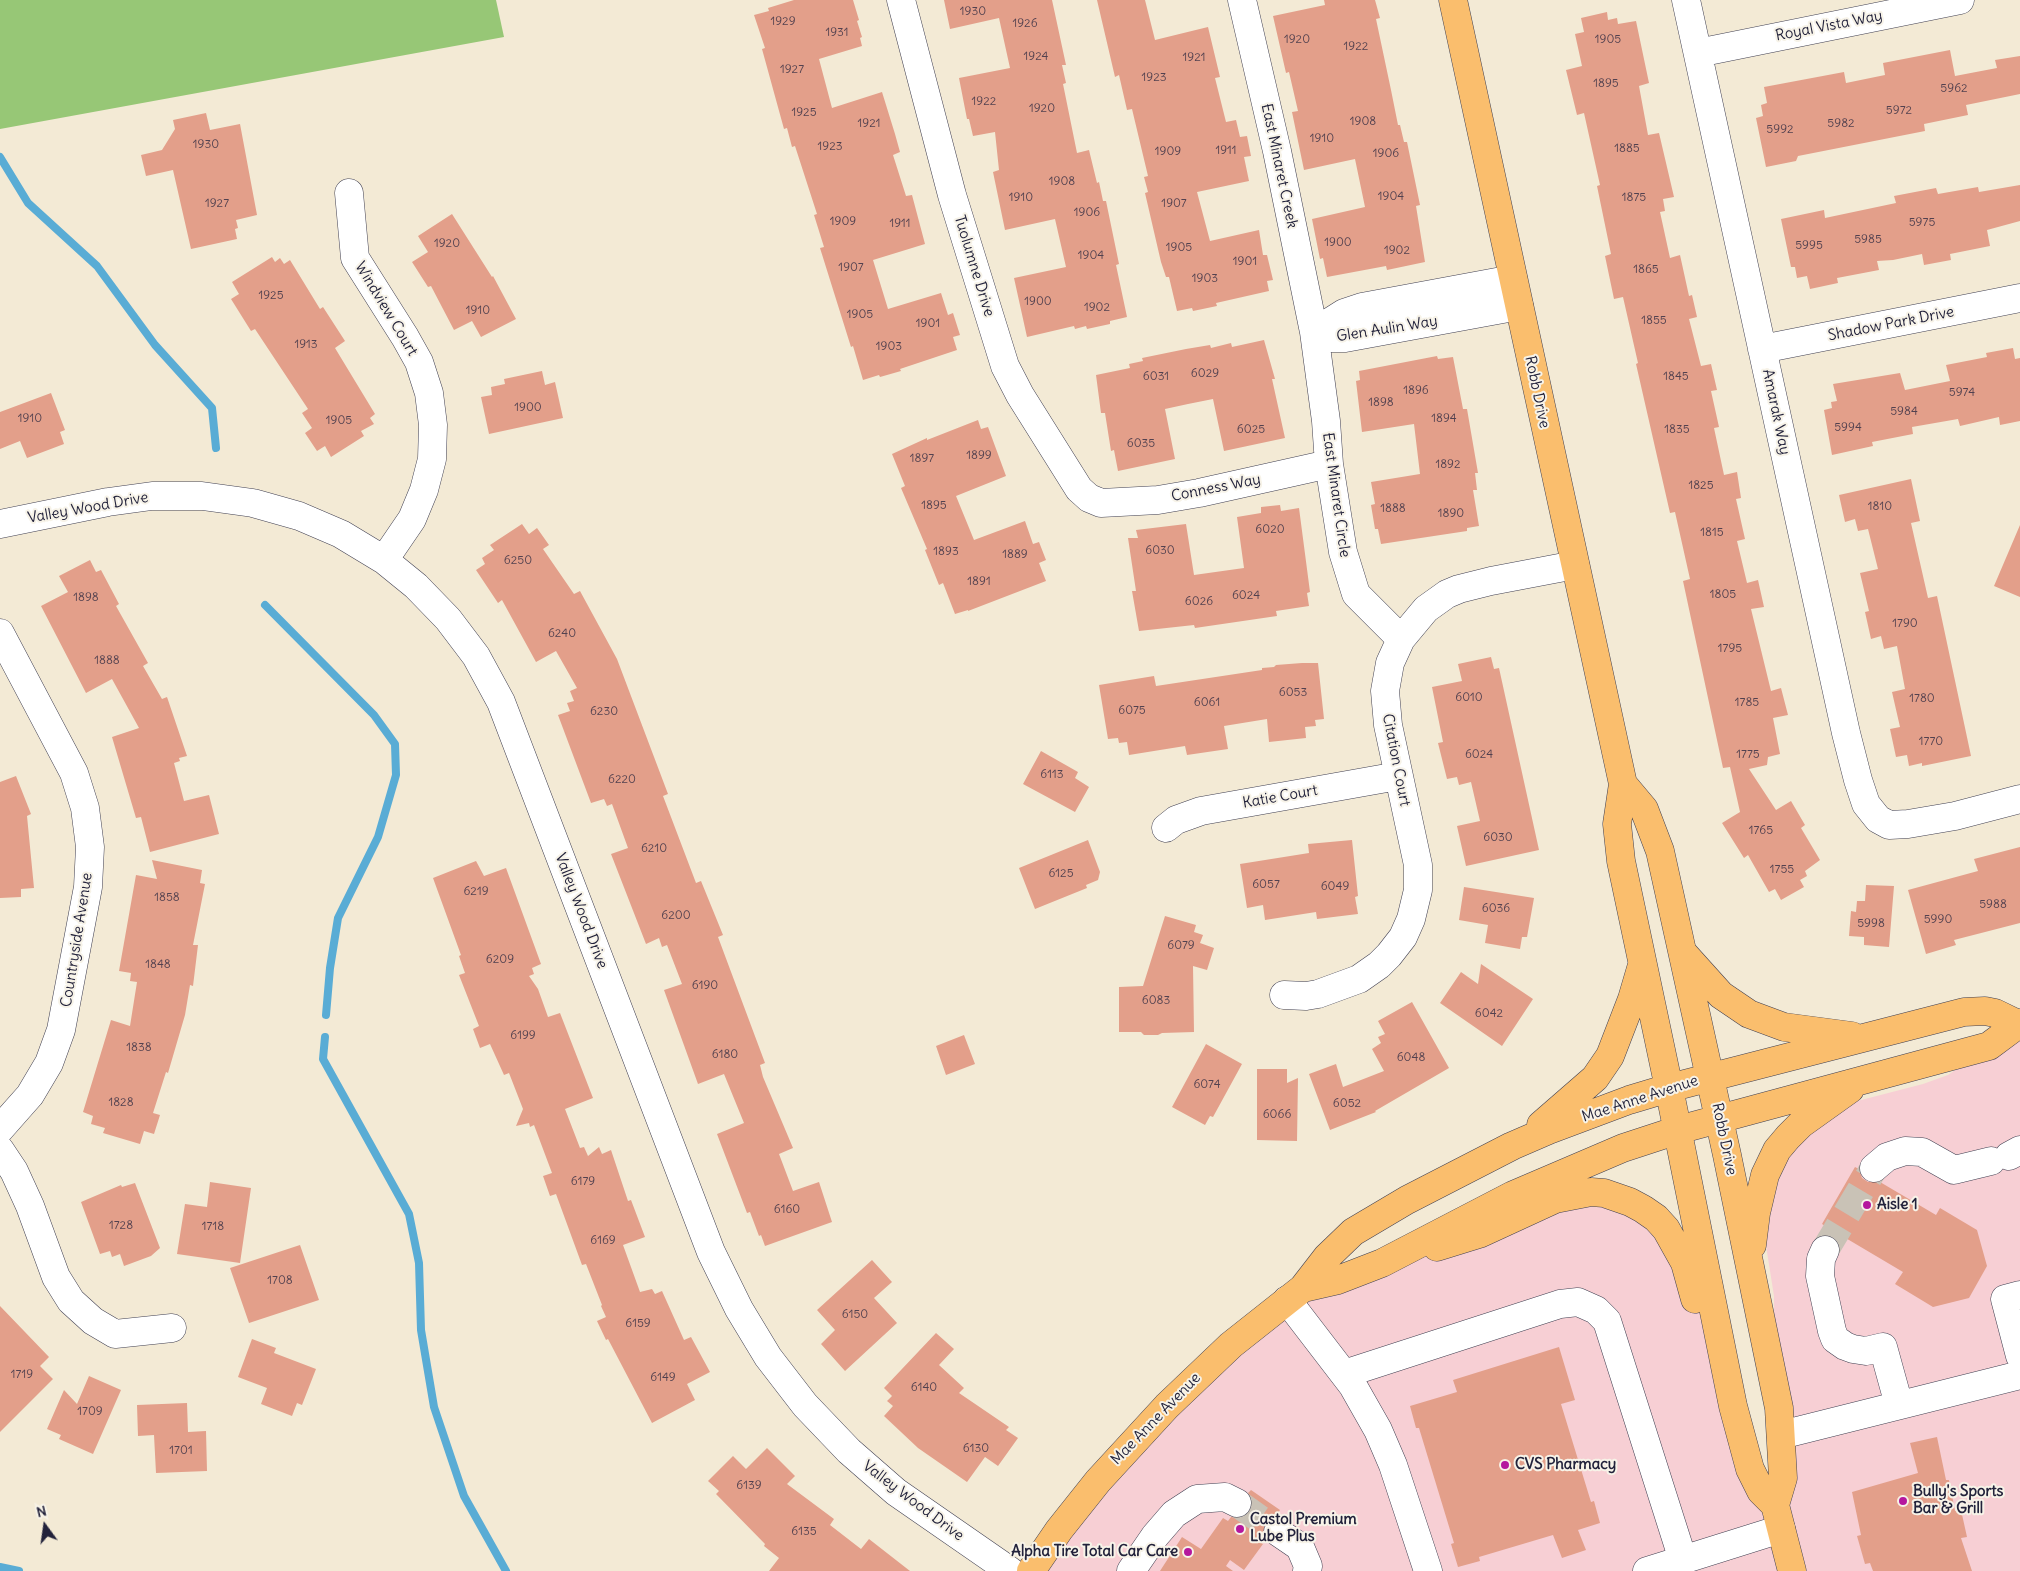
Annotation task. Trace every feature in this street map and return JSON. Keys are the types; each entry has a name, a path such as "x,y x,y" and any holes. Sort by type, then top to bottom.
{"main road":[{"name":"Robb Drive","path":"1453,0 1512,280 1623,784 1617,824 1621,861 1678,1130 1722,1354 1746,1459 1761,1492 1778,1517 1792,1571"},
{"name":"Robb Drive","path":"1623,784 1634,794 1644,808 1656,837 1750,1264 1777,1394 1781,1435 1782,1478 1778,1517"},
{"path":"1682,951 1721,995 1749,1014 1784,1027 1864,1037"},
{"path":"1522,1142 1595,1078 1610,1056 1632,999 1642,964"},
{"name":"Mae Anne Avenue","path":"1031,1571 1059,1530 1098,1480 1207,1367 1295,1294 1327,1257 1353,1232 1436,1184 1522,1142 1589,1114 1669,1088 1864,1037 1969,1012 1994,1013 2019,1024"},
{"name":"Mae Anne Avenue","path":"1295,1294 1358,1273 1404,1253 1513,1194 1591,1161 1678,1130 1988,1046 2019,1024"},
{"path":"1750,1264 1756,1213 1768,1165 1777,1150 1801,1124 1864,1079"},
{"path":"1404,1253 1439,1247 1469,1238 1555,1199 1591,1192 1617,1197 1656,1218 1666,1229 1685,1263 1706,1331 1722,1354"}],"street":[{"name":"Tuolumne Drive","path":"901,0 952,196 1005,366 1020,395 1074,484 1085,495 1101,503"},
{"name":"East Minaret Creek","path":"1242,0 1277,151 1314,332"},
{"name":"Amarak Way","path":"1686,0 1846,733 1866,804 1878,819 1889,825 1908,824 1955,816 2020,799"},
{"name":"Royal Vista Way","path":"1698,53 1960,0"},
{"name":"Windview Court","path":"349,193 355,258 419,362 429,393 434,425 432,459 424,490 412,519 384,560"},
{"name":"Glen Aulin Way","path":"1314,332 1344,313 1362,307 1512,280"},
{"name":"Shadow Park Drive","path":"1762,349 2020,298"},
{"name":"Glen Aulin Way","path":"1314,332 1330,338 1345,338 1518,306"},
{"name":"East Minaret Circle","path":"1314,332 1343,552 1356,594 1401,639"},
{"name":"Conness Way","path":"1101,503 1158,500 1199,493 1330,464"},
{"name":"Valley Wood Drive","path":"0,524 108,502 152,496 202,496 253,503 299,516 341,534 384,560 416,586 448,619 476,656 501,702 711,1252 744,1317 768,1357 805,1405 849,1452 896,1492 1010,1571"},
{"name":"Citation Court","path":"1284,995 1306,996 1318,994 1359,979 1379,965 1402,937 1416,902 1418,865 1386,713 1385,691 1390,663 1401,639 1426,610 1447,594 1491,581 1575,565"},
{"name":"Countryside Avenue","path":"0,633 74,773 85,808 90,847 88,887 62,1030 49,1063 30,1095 0,1129"},
{"name":"Katie Court","path":"1166,828 1176,820 1201,811 1398,776"},
{"path":"0,1150 14,1171 30,1206 56,1277 71,1301 93,1321 115,1334 172,1328"},
{"path":"1874,1168 1887,1157 1896,1153 1914,1150 1922,1152 1954,1170 2007,1156"},
{"path":"1825,1250 1821,1258 1820,1276 1835,1338 1845,1346 1866,1351 1883,1347 1899,1406"},
{"path":"1295,1294 1353,1386 1378,1430 1393,1465 1428,1571"},
{"path":"2020,1295 2005,1299 2020,1356"},
{"path":"1344,1374 1560,1304 1578,1302 1596,1310 1607,1321 1683,1560"},
{"path":"1781,1435 2020,1375"},
{"path":"1132,1571 1155,1536 1174,1514 1197,1499 1225,1497 1237,1503"},
{"path":"1647,1571 1683,1560 1778,1517"},
{"path":"1278,1532 1300,1547 1308,1566 1306,1571"}],"shaded area":[{"path":"2020,1025 2020,1571 1031,1571 1266,1316 1555,1199 1643,1209 1697,1305 1775,1505 1774,1296 1764,1233 1766,1177 1838,1106 1923,1084 1948,1075"}],"green space":[{"path":"0,0 496,0 504,37 0,129"}],"building":[{"path":"794,0 853,0 859,20 857,21 862,37 860,38 862,46 819,59 832,108 882,92 895,134 900,152 893,155 906,196 912,195 925,244 873,260 888,309 941,293 948,315 953,313 960,335 953,337 957,350 880,377 879,375 863,380 853,346 851,347 820,248 824,247 814,215 817,214 795,146 792,147 787,128 784,129 762,49 765,48 754,15 769,11 768,8"},
{"path":"944,0 1052,0 1066,65 1062,65 1066,83 1063,84 1077,153 1089,150 1103,201 1106,201 1119,264 1116,265 1127,317 1110,321 1110,324 1087,329 1086,326 1075,329 1074,326 1027,337 1014,278 1066,267 1055,219 1005,230 993,172 999,170 995,132 973,136 969,119 967,119 959,78 1010,68 999,18 950,29"},
{"path":"1097,0 1145,0 1155,40 1208,27 1220,77 1215,78 1226,122 1236,120 1240,137 1247,136 1251,156 1244,157 1249,181 1197,192 1210,241 1259,230 1263,255 1267,255 1273,280 1267,281 1269,291 1216,303 1217,306 1193,311 1192,308 1177,311 1169,277 1166,277 1161,262 1145,193 1148,192 1144,177 1148,176 1132,109 1127,110 1119,75 1115,77"},
{"path":"1324,0 1375,0 1380,18 1376,19 1398,125 1400,125 1404,142 1407,142 1420,205 1416,206 1425,262 1387,270 1386,266 1327,277 1323,258 1320,259 1312,219 1365,207 1355,159 1304,170 1292,112 1298,111 1289,72 1286,73 1273,16 1325,5"},
{"path":"1607,12 1608,20 1617,18 1618,24 1636,21 1649,83 1639,86 1648,135 1659,133 1674,197 1663,199 1665,211 1660,212 1670,258 1680,255 1689,296 1692,295 1697,317 1689,319 1701,366 1711,364 1717,390 1711,391 1719,427 1714,428 1724,475 1737,472 1741,498 1736,499 1745,539 1737,541 1747,583 1758,580 1764,607 1751,609 1771,691 1781,688 1788,715 1773,718 1780,754 1768,757 1767,765 1749,769 1776,810 1791,801 1805,825 1801,828 1820,860 1805,871 1807,876 1800,880 1804,887 1781,900 1775,889 1769,892 1748,855 1744,858 1722,823 1740,812 1730,767 1723,768 1683,581 1690,579 1675,512 1670,513 1636,364 1638,363 1623,297 1614,299 1605,256 1611,254 1597,186 1600,185 1584,113 1577,115 1566,70 1582,66 1575,34 1584,32 1581,18"},
{"path":"1950,50 1955,76 1997,68 1995,60 2020,56 2020,94 1966,105 1968,115 1924,124 1925,131 1798,156 1796,161 1766,167 1756,118 1763,116 1761,105 1767,103 1764,87 1844,72 1846,83 1885,75 1883,63"},
{"path":"206,113 210,130 240,124 257,215 236,220 238,228 235,229 237,239 191,249 173,170 146,176 141,155 162,150 175,129 173,120"},
{"path":"2020,185 2020,221 1987,230 1990,246 1950,254 1951,260 1924,265 1922,254 1877,261 1879,270 1837,278 1838,283 1810,289 1807,276 1797,278 1795,267 1791,267 1781,219 1824,210 1825,218 1896,203 1894,196 1936,188 1938,194 1978,187 1979,192"},
{"path":"452,214 493,276 516,319 481,337 472,321 454,330 431,286 428,287 412,262 428,252 418,236"},
{"path":"272,257 275,262 280,258 284,264 290,260 320,309 323,307 345,341 335,348 375,414 370,418 374,424 361,431 364,436 331,457 325,446 317,451 305,433 312,428 302,413 308,409 255,329 251,331 231,299 239,294 232,282"},
{"path":"1264,340 1275,379 1272,379 1285,438 1224,451 1213,399 1165,409 1175,459 1118,471 1114,450 1111,451 1105,413 1101,413 1096,375 1130,368 1129,364 1143,361 1142,358 1210,345 1211,348 1231,343 1232,347"},
{"path":"2013,348 2015,359 2020,358 2020,421 2000,425 1999,417 1960,426 1958,419 1912,427 1913,434 1872,442 1873,446 1832,455 1824,410 1832,408 1831,402 1837,401 1833,384 1900,373 1905,390 1950,381 1946,365 1987,357 1986,353"},
{"path":"1437,356 1438,359 1453,357 1463,409 1467,409 1478,473 1475,473 1477,490 1473,490 1479,526 1467,528 1467,531 1381,544 1378,529 1375,529 1371,505 1375,504 1371,482 1420,474 1414,424 1362,432 1356,381 1360,380 1359,371"},
{"path":"542,371 545,385 555,382 563,418 489,434 481,397 492,395 491,387 505,384 504,379"},
{"path":"51,393 65,430 60,432 64,444 27,458 20,441 0,449 0,412"},
{"path":"978,420 981,429 988,427 1006,476 956,496 974,540 1025,521 1033,544 1039,542 1046,560 1039,563 1046,581 968,611 955,614 943,583 939,585 925,550 927,549 901,488 905,486 892,454 927,438 927,440"},
{"path":"1911,479 1920,521 1911,523 1928,598 1937,596 1971,756 1922,766 1922,763 1909,766 1907,755 1896,757 1890,729 1900,727 1892,692 1905,689 1897,646 1884,649 1881,636 1871,639 1865,612 1869,611 1860,573 1878,569 1868,529 1858,531 1855,519 1845,522 1839,495"},
{"path":"1280,505 1281,511 1299,508 1310,592 1307,593 1309,606 1276,611 1277,616 1195,628 1194,625 1139,631 1132,591 1136,591 1128,538 1138,538 1136,530 1186,524 1194,575 1244,568 1237,517 1261,513 1261,507"},
{"path":"522,524 529,534 537,528 549,545 543,549 574,594 580,591 617,659 668,794 663,796 696,883 701,881 723,935 718,937 765,1063 760,1065 763,1077 793,1148 779,1154 793,1191 819,1182 832,1222 765,1246 750,1212 747,1213 717,1134 744,1123 724,1074 698,1084 664,990 682,984 667,945 662,947 659,938 646,944 611,854 628,848 612,804 607,806 604,799 591,803 558,715 570,711 567,703 574,701 570,691 577,688 556,651 536,662 502,600 498,603 476,570 485,564 482,558 494,550 490,545"},
{"path":"2020,525 2020,597 1994,586"},
{"path":"90,560 96,572 101,570 119,604 116,606 148,663 143,666 162,699 167,697 187,756 179,758 180,761 174,763 184,801 209,795 219,834 150,852 141,817 136,818 112,737 139,728 112,679 86,693 41,606 68,592 59,576"},
{"path":"1491,657 1494,669 1499,668 1539,850 1466,866 1457,826 1480,821 1471,782 1459,785 1457,777 1447,779 1438,743 1443,742 1432,687 1462,681 1458,664"},
{"path":"1318,663 1324,719 1315,720 1316,726 1305,727 1306,738 1269,742 1267,719 1224,726 1228,749 1187,755 1185,746 1129,755 1127,742 1119,743 1118,738 1108,739 1099,685 1154,676 1156,686 1262,670 1262,668 1274,667 1276,665"},
{"path":"1041,751 1078,772 1075,778 1089,787 1075,812 1023,784"},
{"path":"16,776 31,814 27,816 34,888 21,889 21,897 0,898 0,782"},
{"path":"1088,840 1100,872 1098,880 1086,885 1087,888 1035,909 1019,868"},
{"path":"1352,840 1358,896 1355,897 1358,914 1317,919 1316,912 1265,920 1263,905 1247,908 1240,864 1309,853 1308,844"},
{"path":"2020,847 2020,923 1954,940 1956,945 1926,954 1908,890 1978,871 1974,859"},
{"path":"152,860 202,870 200,883 205,884 193,945 198,945 193,986 190,985 185,1015 168,1073 166,1072 153,1113 160,1115 154,1134 144,1131 140,1144 103,1133 105,1128 91,1124 93,1116 83,1112 111,1020 130,1026 137,982 130,981 131,973 119,971 136,875 157,879"},
{"path":"476,861 484,876 506,868 541,964 532,968 534,974 529,976 538,989 548,1017 560,1013 593,1098 565,1109 580,1148 584,1147 588,1156 599,1147 602,1154 611,1150 628,1201 631,1200 645,1237 623,1245 640,1292 652,1289 655,1294 662,1291 684,1340 691,1337 710,1372 687,1384 695,1400 652,1423 597,1321 606,1317 586,1264 582,1265 556,1194 550,1196 543,1176 552,1173 534,1125 530,1127 529,1123 516,1126 523,1109 509,1073 504,1075 490,1044 480,1048 473,1029 479,1026 459,975 465,973 459,956 461,955 433,878"},
{"path":"1866,885 1894,886 1889,947 1864,945 1864,937 1849,936 1851,911 1856,912 1857,901 1865,901"},
{"path":"1464,887 1534,898 1527,937 1522,937 1520,949 1485,943 1488,925 1459,920"},
{"path":"1165,916 1196,925 1194,932 1203,935 1200,943 1214,948 1207,970 1193,966 1194,1032 1144,1035 1141,1032 1119,1032 1119,987 1143,986"},
{"path":"1481,964 1533,999 1502,1046 1440,1003 1461,972 1478,984"},
{"path":"1412,1002 1449,1068 1376,1112 1330,1130 1309,1074 1336,1064 1343,1087 1384,1071 1372,1049 1381,1043 1378,1037 1385,1034 1378,1021"},
{"path":"964,1035 975,1064 946,1075 936,1046"},
{"path":"1206,1044 1242,1064 1213,1117 1210,1116 1205,1125 1172,1107"},
{"path":"1257,1069 1287,1069 1287,1083 1298,1078 1297,1141 1257,1140"},
{"path":"1855,1167 1859,1169 1862,1178 1868,1182 1880,1182 1936,1215 1940,1208 1977,1230 1987,1266 1969,1298 1933,1307 1895,1284 1903,1272 1822,1224"},
{"path":"210,1182 251,1188 240,1263 177,1254 185,1204 207,1207"},
{"path":"135,1183 160,1248 151,1256 124,1266 120,1254 112,1257 110,1251 100,1254 81,1202 121,1185 122,1187"},
{"path":"300,1245 319,1300 249,1323 230,1268"},
{"path":"872,1260 892,1282 874,1298 897,1323 845,1371 821,1344 835,1330 817,1310"},
{"path":"0,1306 49,1357 40,1366 53,1379 0,1432"},
{"path":"936,1333 954,1349 939,1365 964,1388 959,1393 1009,1427 1006,1430 1018,1438 998,1466 985,1457 967,1482 918,1448 884,1416 893,1406 887,1401 892,1396 884,1388"},
{"path":"252,1339 276,1348 274,1353 316,1369 302,1405 297,1403 292,1416 261,1404 267,1388 238,1377"},
{"name":"CVS Pharmacy","path":"1559,1347 1575,1400 1561,1404 1591,1502 1594,1501 1600,1523 1578,1530 1586,1550 1562,1558 1553,1535 1479,1557 1480,1561 1458,1567 1451,1544 1454,1543 1419,1428 1416,1428 1410,1406 1457,1392 1453,1380"},
{"path":"89,1376 121,1390 93,1454 59,1439 61,1435 47,1429 64,1390 77,1404"},
{"path":"187,1403 188,1432 206,1431 207,1471 156,1473 154,1435 138,1436 137,1405"},
{"name":"Bully's Sports Bar & Grill","path":"1937,1437 1955,1511 1961,1510 1967,1537 1961,1538 1972,1571 1873,1571 1870,1563 1865,1564 1857,1536 1861,1535 1852,1492 1918,1473 1910,1443"},
{"path":"767,1448 795,1476 787,1484 834,1519 830,1525 861,1549 869,1539 910,1571 769,1571 779,1558 764,1546 765,1544 716,1494 719,1491 708,1481 733,1456 746,1469"},
{"name":"Castol Premium Lube Plus","path":"1251,1490 1280,1510 1275,1517 1265,1524 1263,1534 1258,1540 1263,1544 1244,1570 1230,1560 1226,1566 1233,1571 1160,1571 1182,1537 1201,1549 1223,1518 1228,1521 1231,1517 1246,1516 1251,1510 1253,1503 1248,1493"}],"waterway":[{"path":"0,157 28,203 97,266 155,345 212,408 216,448"},
{"path":"265,605 374,715 395,744 396,775 378,837 338,918 330,968 326,1015"},
{"path":"325,1037 323,1059 409,1214 419,1263 421,1330 434,1407 464,1496 506,1571"},
{"path":"0,1567 19,1571"}],"tunnel":[{"path":"1825,1250 1874,1168"},
{"path":"1237,1503 1278,1532"}],"place":[{"name":"Aisle 1","path":"1867,1205"},
{"name":"CVS Pharmacy","path":"1505,1465"},
{"name":"Bully's Sports Bar & Grill","path":"1903,1501"},
{"name":"Castol Premium Lube Plus","path":"1240,1529"},
{"name":"Alpha Tire Total Car Care","path":"1188,1552"}]}
